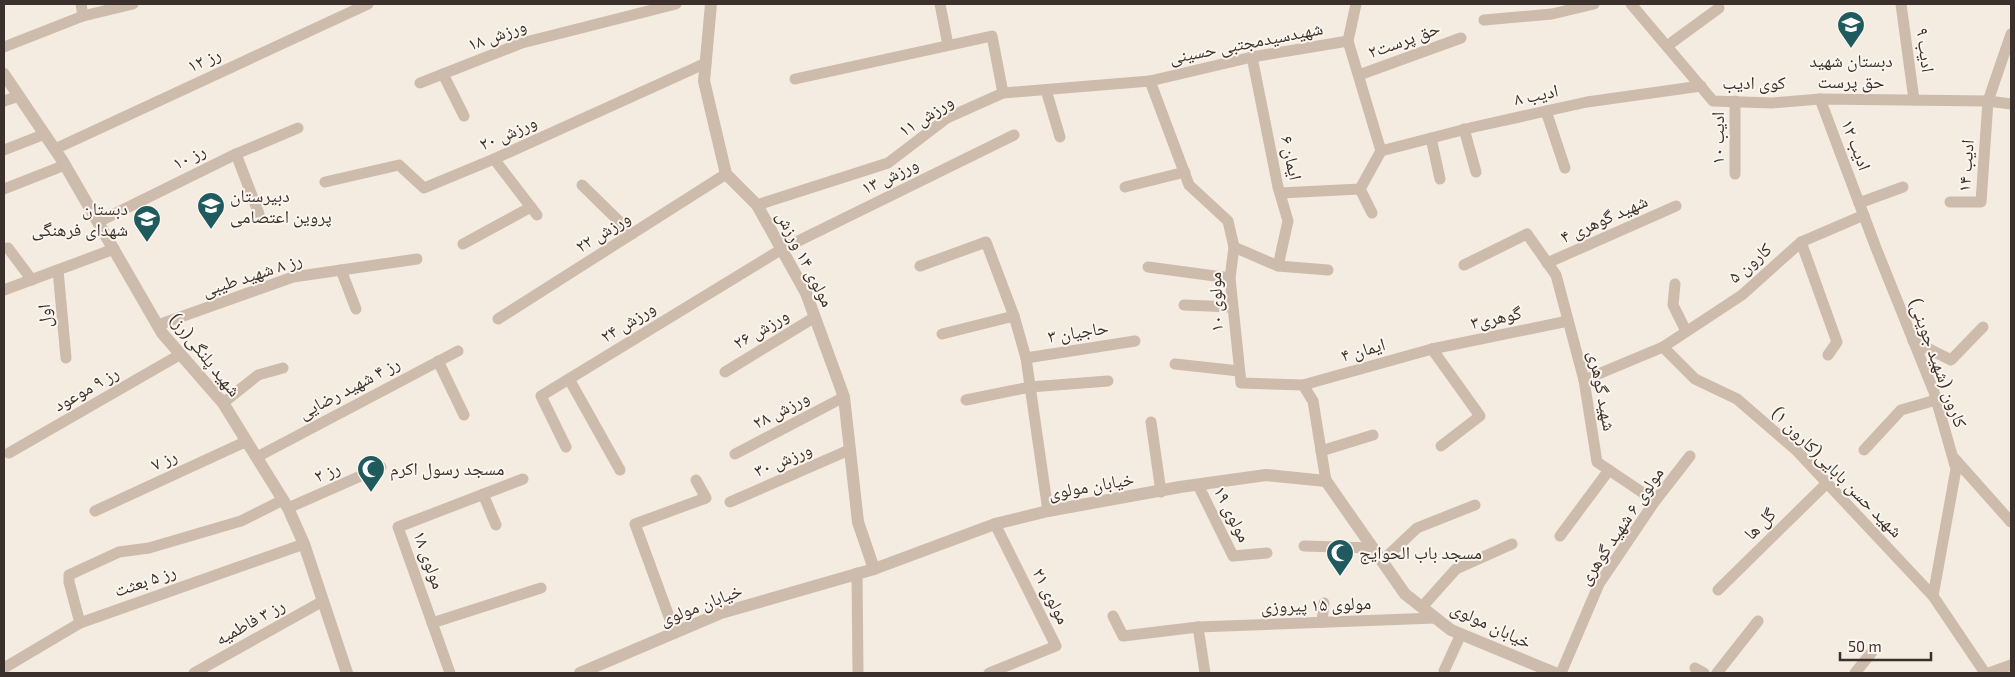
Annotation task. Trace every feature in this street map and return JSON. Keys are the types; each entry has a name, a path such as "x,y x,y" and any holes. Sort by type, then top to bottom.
{"street":[{"path":"81,4 83,16"},
{"path":"4,47 83,16 133,4"},
{"name":"رز ۱۲","path":"55,149 368,4"},
{"name":"ورزش ۱۸","path":"420,83 522,43 676,4"},
{"path":"711,4 704,81 726,174"},
{"path":"940,4 948,45"},
{"path":"1356,4 1348,42 1382,151 1360,189"},
{"path":"1484,20 1552,14 1594,4"},
{"name":"کوی ادیب","path":"1631,4 1713,101 1772,103 1820,99 1988,101 2011,104"},
{"name":"ادیب ۹","path":"1901,4 1914,100"},
{"path":"1667,46 1719,8"},
{"path":"1988,101 2011,34"},
{"path":"795,79 992,36 1003,94"},
{"name":"حق پرست۲","path":"1358,75 1461,38"},
{"name":"شهیدسیدمجتبی حسینی","path":"1150,81 1252,57 1348,42"},
{"name":"ایمان ۶","path":"1252,57 1280,193 1288,221 1278,266"},
{"name":"ورزش ۲۰","path":"324,182 399,165 424,188 494,159 706,63"},
{"name":"شهید پلنگی(رز)","path":"4,74 65,164 158,325 223,403 285,504 304,544 347,673"},
{"path":"443,74 464,116"},
{"name":"ورزش ۱۱","path":"757,205 888,163 947,118 1003,94 1150,81"},
{"name":"مولوی ۱۰","path":"1150,81 1189,185 1228,222 1234,247 1230,278 1239,371"},
{"name":"ادیب ۸","path":"1382,151 1464,129 1587,102 1701,86"},
{"path":"1046,90 1060,136"},
{"path":"4,101 19,96"},
{"name":"ادیب ۱۲","path":"1820,99 1859,203"},
{"name":"ادیب ۱۰","path":"1735,101 1735,174"},
{"name":"ادیب ۱۴","path":"1950,202 1981,202 1988,101"},
{"path":"1546,111 1565,168"},
{"name":"رز ۱۰","path":"98,222 236,154 298,128"},
{"path":"1464,129 1476,172"},
{"path":"4,150 45,134"},
{"name":"ورزش ۱۳","path":"782,249 1014,135"},
{"path":"1431,138 1440,179"},
{"path":"236,154 260,214"},
{"path":"463,244 534,211 494,159"},
{"path":"4,189 65,164"},
{"path":"1125,187 1184,172"},
{"name":"مولوی ۱۴ ورزش","path":"726,174 757,205 806,292 844,397 858,522 874,568"},
{"name":"ورزش ۲۲","path":"498,319 726,174"},
{"path":"582,185 632,234"},
{"path":"1859,203 1903,187"},
{"path":"1280,193 1360,189"},
{"path":"1360,189 1372,213"},
{"name":"کارون (شهید جوینی)","path":"1859,203 1936,400 1956,470 1933,596"},
{"name":"شهید گوهری ۴","path":"1547,263 1676,206"},
{"name":"کارون ۵","path":"1584,380 1663,347 1742,295 1800,242 1864,215"},
{"name":"شهید گوهری","path":"1464,265 1527,234 1556,275 1584,380 1597,462 1655,501"},
{"path":"920,266 986,242 1014,316 1026,358 1048,511"},
{"path":"1800,242 1837,342 1828,355"},
{"path":"1234,247 1278,266 1328,270"},
{"path":"8,248 32,280"},
{"path":"4,290 114,249"},
{"name":"ورزش ۲۴","path":"566,448 541,396 782,249"},
{"name":"رز ۸ شهید طیبی","path":"158,325 293,277 418,258"},
{"path":"1148,267 1230,278"},
{"name":"اول","path":"58,270 66,358"},
{"path":"341,270 356,309"},
{"path":"1675,284 1673,305 1686,331"},
{"path":"1184,305 1232,307"},
{"name":"ورزش ۲۶","path":"725,372 815,316"},
{"path":"942,334 1014,316"},
{"name":"گوهری۳","path":"1432,348 1568,321"},
{"path":"1913,341 1951,360 1983,327"},
{"name":"حاجیان ۳","path":"1026,358 1135,341"},
{"name":"شهید حسن بابایی(کارون ۱)","path":"1663,347 1695,379 1737,400 1796,450 1933,596"},
{"path":"1432,348 1480,416 1441,446"},
{"name":"ایمان ۴","path":"1303,385 1432,348"},
{"name":"رز ۴ شهید رضایی","path":"257,457 458,351"},
{"name":"رز ۹ موعود","path":"9,453 181,354"},
{"path":"438,361 464,415"},
{"path":"1175,364 1239,371 1241,383 1303,385 1313,400 1326,481"},
{"path":"223,403 258,375 283,368"},
{"path":"569,379 620,470"},
{"path":"966,400 1030,387 1108,381"},
{"name":"ورزش ۲۸","path":"734,454 844,397"},
{"path":"1864,450 1902,410 1936,400"},
{"path":"1151,422 1161,492"},
{"path":"1321,451 1373,435"},
{"name":"رز ۷","path":"95,511 247,441"},
{"name":"ورزش ۳۰","path":"730,502 850,450"},
{"name":"مولوی ۶ شهید گوهری","path":"1561,673 1599,584 1655,501 1690,456"},
{"path":"1953,457 2011,522"},
{"name":"رز ۲","path":"80,622 69,582 69,574 120,552 149,548 241,521 381,467"},
{"path":"1560,536 1609,470"},
{"name":"خیابان مولوی","path":"580,673 721,613 874,568 995,524 1048,511 1266,475 1326,481 1405,594 1435,618 1460,634 1555,673"},
{"name":"مولوی ۱۸","path":"450,673 398,527 523,479"},
{"path":"675,633 635,524 706,498 696,480"},
{"name":"گل ها","path":"1718,590 1827,483"},
{"name":"مولوی ۱۹","path":"1198,485 1233,556 1267,553"},
{"path":"483,494 496,524"},
{"path":"1382,561 1417,528 1474,505"},
{"name":"مولوی ۲۱","path":"989,673 1056,646 995,524"},
{"name":"رز ۵ بعثت","path":"4,668 80,622 304,544"},
{"path":"1422,607 1456,569 1512,544"},
{"path":"1304,546 1372,548"},
{"path":"857,573 858,673"},
{"path":"432,623 541,588"},
{"path":"1933,596 1985,673"},
{"name":"رز ۳ فاطمیه","path":"194,673 323,601"},
{"path":"1322,622 1324,603"},
{"name":"مولوی ۱۵ پیروزی","path":"1113,616 1123,636 1198,628 1435,618"},
{"path":"1717,673 1758,621"},
{"path":"1198,628 1205,673"},
{"path":"1444,671 1460,634"},
{"path":"1855,673 1872,652"},
{"path":"1989,673 2011,665"}],"place":[{"name":"دبستان شهید حق پرست","path":"1851,49"},
{"name":"دبیرستان پروین اعتصامی","path":"211,230"},
{"name":"دبستان شهدای فرهنگی","path":"147,243"},
{"name":"مسجد رسول اکرم","path":"371,493"},
{"name":"مسجد باب الحوایج","path":"1340,577"}]}
